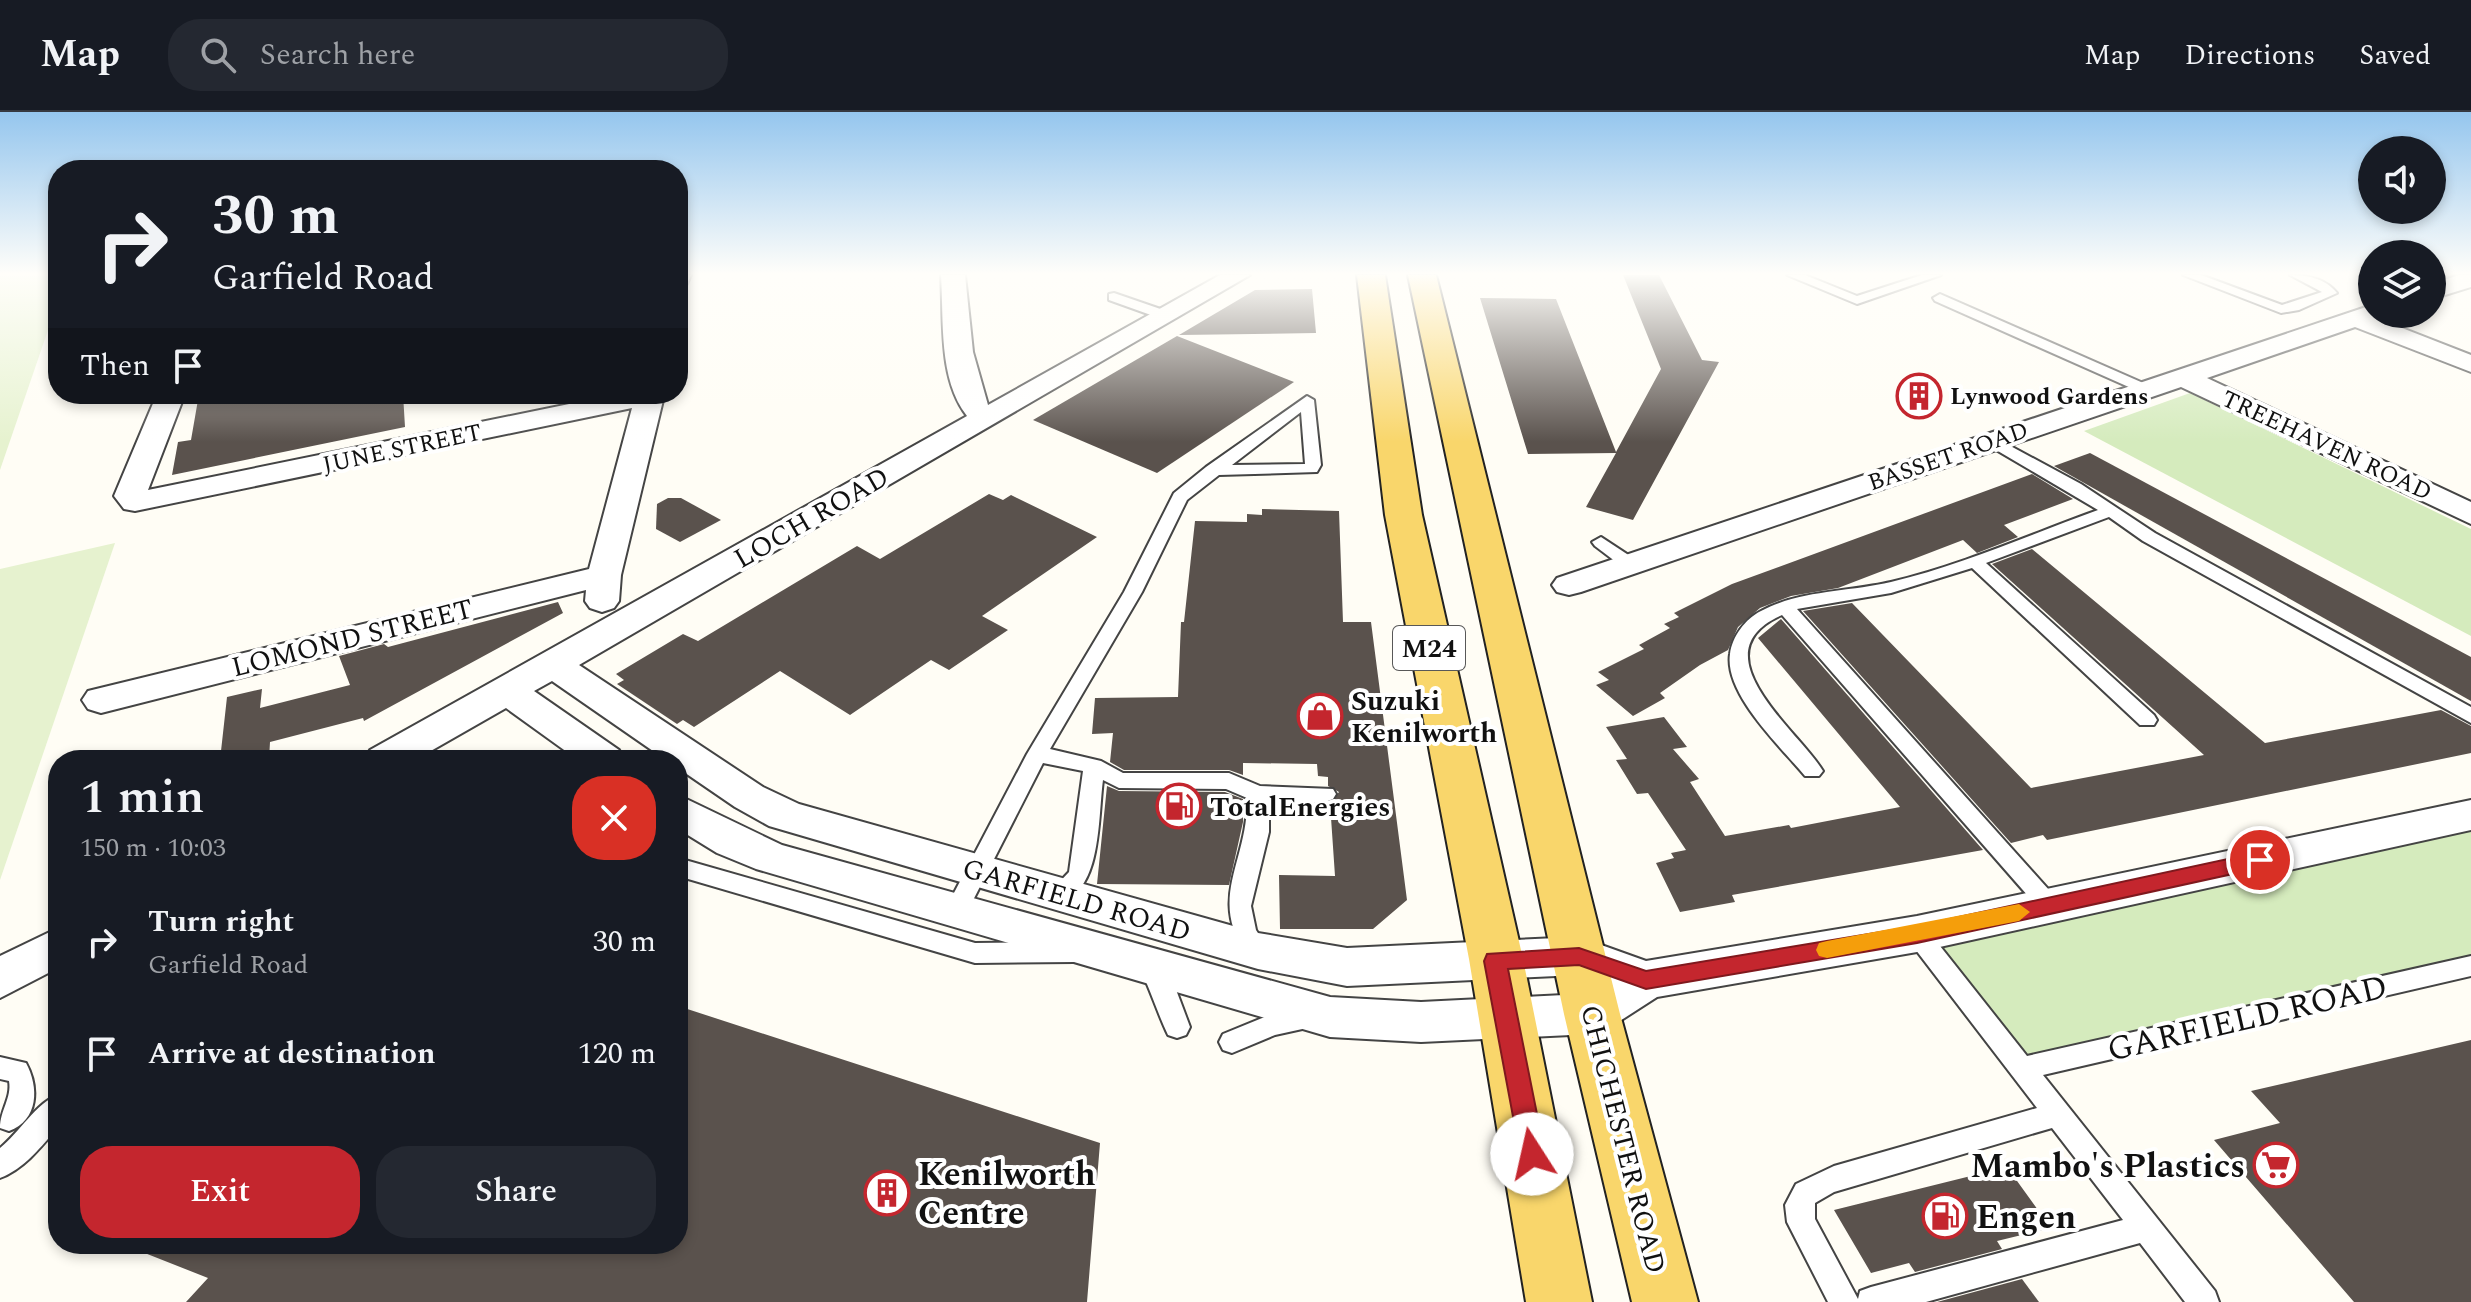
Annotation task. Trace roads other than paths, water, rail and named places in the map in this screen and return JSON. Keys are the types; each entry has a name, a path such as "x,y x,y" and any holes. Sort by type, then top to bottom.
{"main road":[{"name":"M24","path":"1376,331 1417,589 1495,961 1559,1302"},
{"name":"CHICHESTER ROAD","path":"1435,331 1592,1014 1665,1302"}],"street":[{"path":"959,331 966,392 975,411 984,418"},
{"name":"LOCH ROAD","path":"402,750 1141,331"},
{"name":"BASSET ROAD","path":"1569,585 2321,331"},
{"path":"2396,331 2471,364"},
{"name":"TREEHAVEN ROAD","path":"2182,377 2471,514"},
{"name":"JUNE STREET","path":"167,404 130,496 135,502 607,404"},
{"path":"626,621 602,601 604,575 648,404"},
{"name":"LOMOND STREET","path":"101,700 604,575"},
{"name":"GARFIELD ROAD","path":"552,664 676,750"},
{"path":"507,690 591,750"},
{"name":"GARFIELD ROAD","path":"688,759 784,815 1258,951 1347,967 1579,956 1646,980"},
{"name":"GARFIELD ROAD","path":"688,816 732,842 771,858 1092,951 1330,1017 1421,1022 1592,1014 1646,980 1917,934 2471,815"},
{"path":"0,979 48,952"}],"lane":[{"path":"2013,331 2145,389"},
{"path":"957,910 1037,754 1165,533 1180,497 1212,470 1307,400 1311,469 1212,470"},
{"path":"1992,441 2075,487 2149,537 2471,716"},
{"path":"1812,771 1749,692 1740,675 1738,658 1744,636 1755,623 1785,607 1899,586 2110,511"},
{"path":"1601,542 1630,564"},
{"path":"1973,560 2147,720"},
{"path":"1785,607 2050,906"},
{"path":"1037,754 1094,766 1119,780 1229,781 1258,794 1325,794"},
{"path":"1061,893 1073,885 1080,872 1094,766"},
{"path":"1258,794 1259,830 1237,910 1240,926 1258,951"},
{"path":"688,870 975,953 1092,951"},
{"path":"1917,934 2204,1302"},
{"path":"1151,966 1163,987 1177,1027"},
{"name":"GARFIELD ROAD","path":"2023,1068 2471,966"},
{"path":"1232,1042 1272,1025 1330,1017"},
{"path":"0,1068 17,1071 25,1084 24,1099 9,1119"},
{"path":"1844,1302 1801,1222 1797,1210 1799,1198 1806,1191 1834,1179 2059,1114"},
{"path":"0,1165 28,1142 48,1119"},
{"path":"1871,1302 2146,1228"}],"place":[{"name":"Lynwood Gardens","path":"1919,396"},
{"name":"Suzuki Kenilworth","path":"1320,716"},
{"name":"TotalEnergies","path":"1179,806"},
{"name":"Mambo's Plastics","path":"2276,1165"},
{"name":"Kenilworth Centre","path":"887,1193"},
{"name":"Engen","path":"1945,1216"}]}
